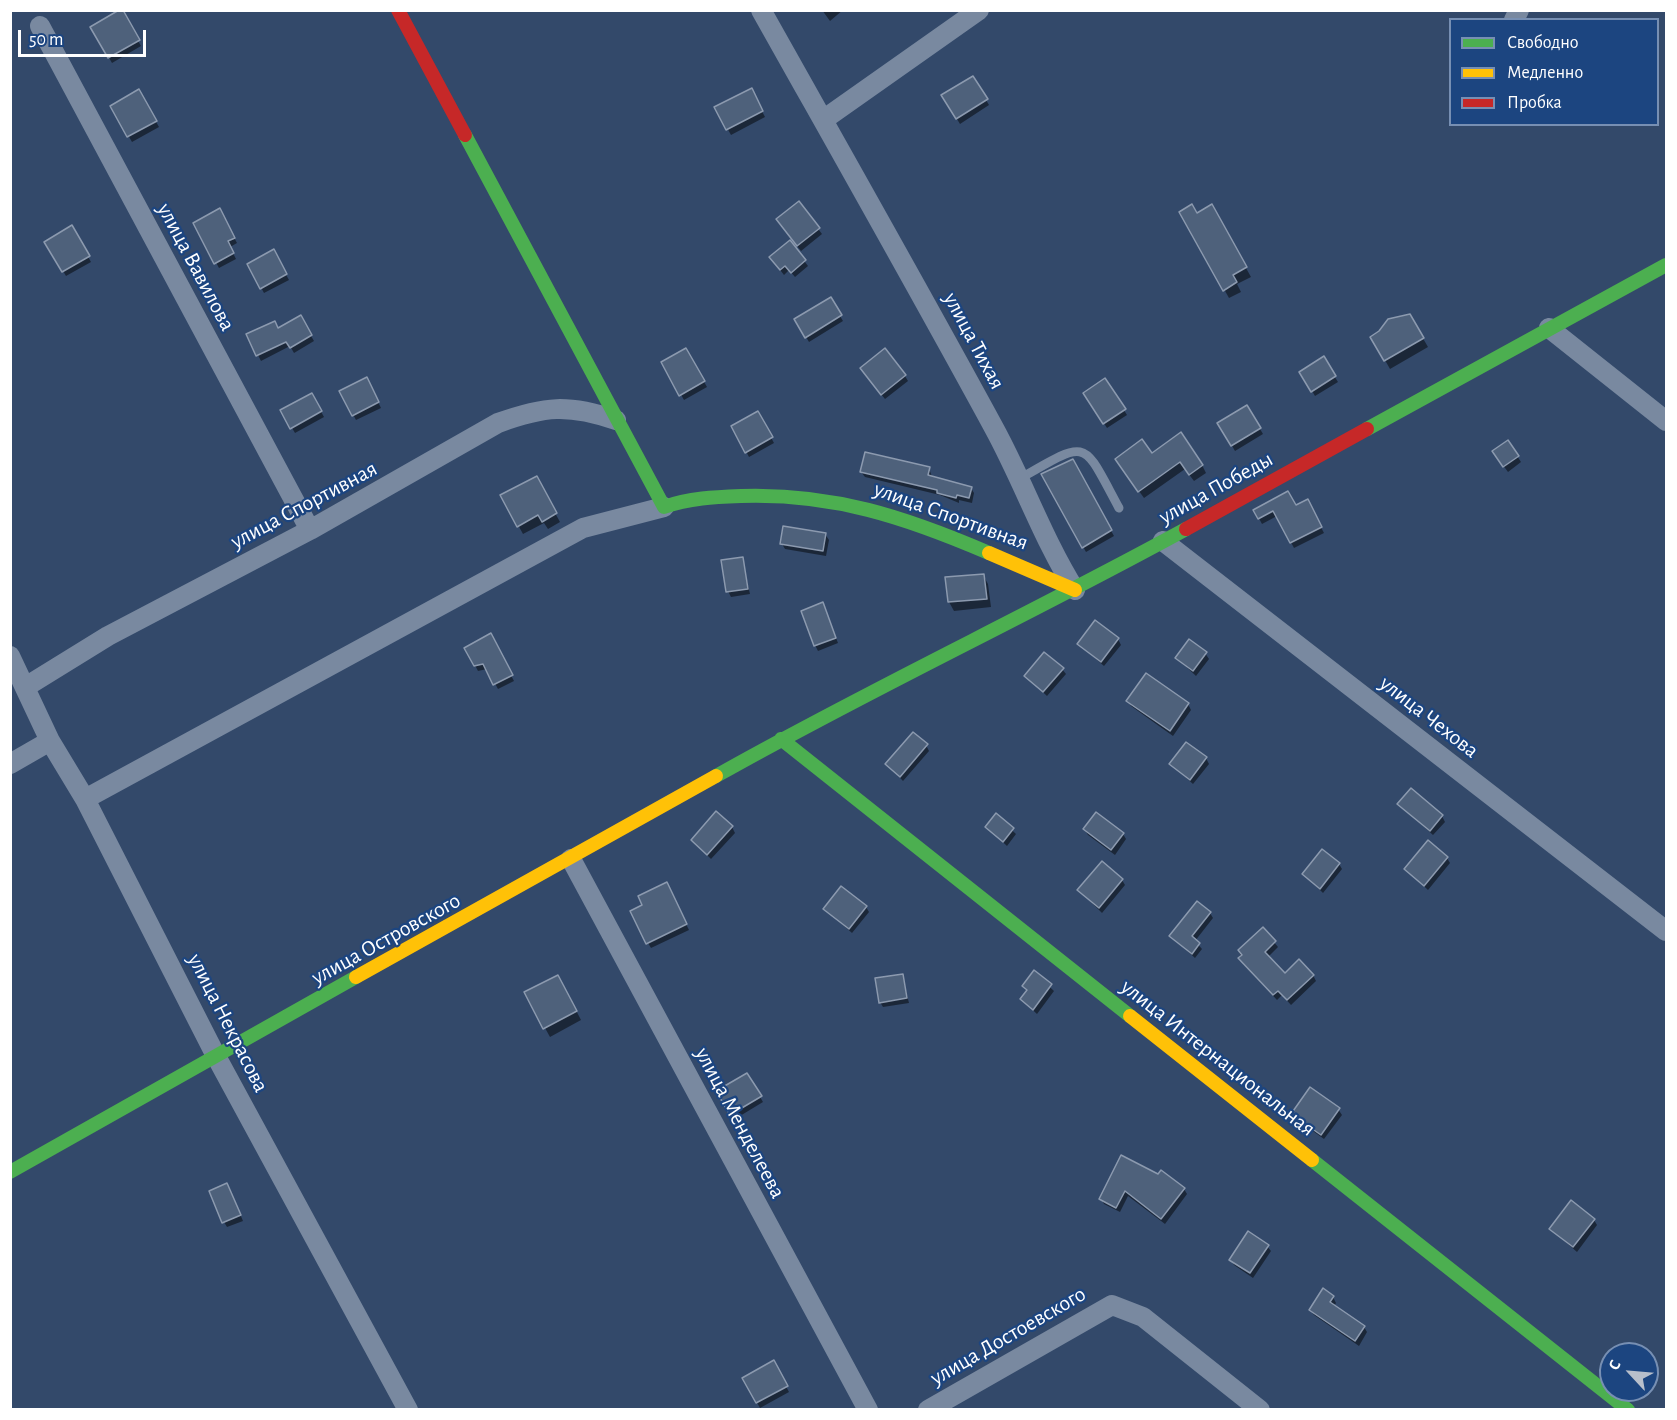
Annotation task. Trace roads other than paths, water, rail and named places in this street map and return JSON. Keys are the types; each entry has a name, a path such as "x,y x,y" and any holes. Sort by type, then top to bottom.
{"street":[{"path":"399,10 664,507"},
{"name":"улица Тихая","path":"761,10 1021,477 1061,567 1075,590"},
{"path":"823,120 979,10"},
{"name":"улица Вавилова","path":"40,26 310,530"},
{"name":"улица Победы","path":"781,739 1075,590 1666,265"},
{"path":"1549,328 1666,421"},
{"name":"улица Спортивная","path":"27,686 108,636 310,530 498,423 543,411 583,409 616,420"},
{"name":"улица Спортивная","path":"85,799 583,528 679,501 765,495 818,499 879,511 1075,590"},
{"name":"улица Чехова","path":"1163,540 1666,931"},
{"name":"улица Некрасова","path":"10,656 27,686 50,741 85,799 217,1058 408,1410"},
{"name":"улица Островского","path":"10,1172 217,1058 781,739"},
{"name":"улица Интернациональная","path":"781,739 1628,1410"},
{"path":"10,764 50,741"},
{"name":"улица Менделеева","path":"571,859 868,1410"},
{"name":"улица Достоевского","path":"928,1410 1112,1305 1143,1317 1260,1410"}],"lane":[{"path":"1021,477 1069,450 1079,450 1092,459 1119,508"}]}
